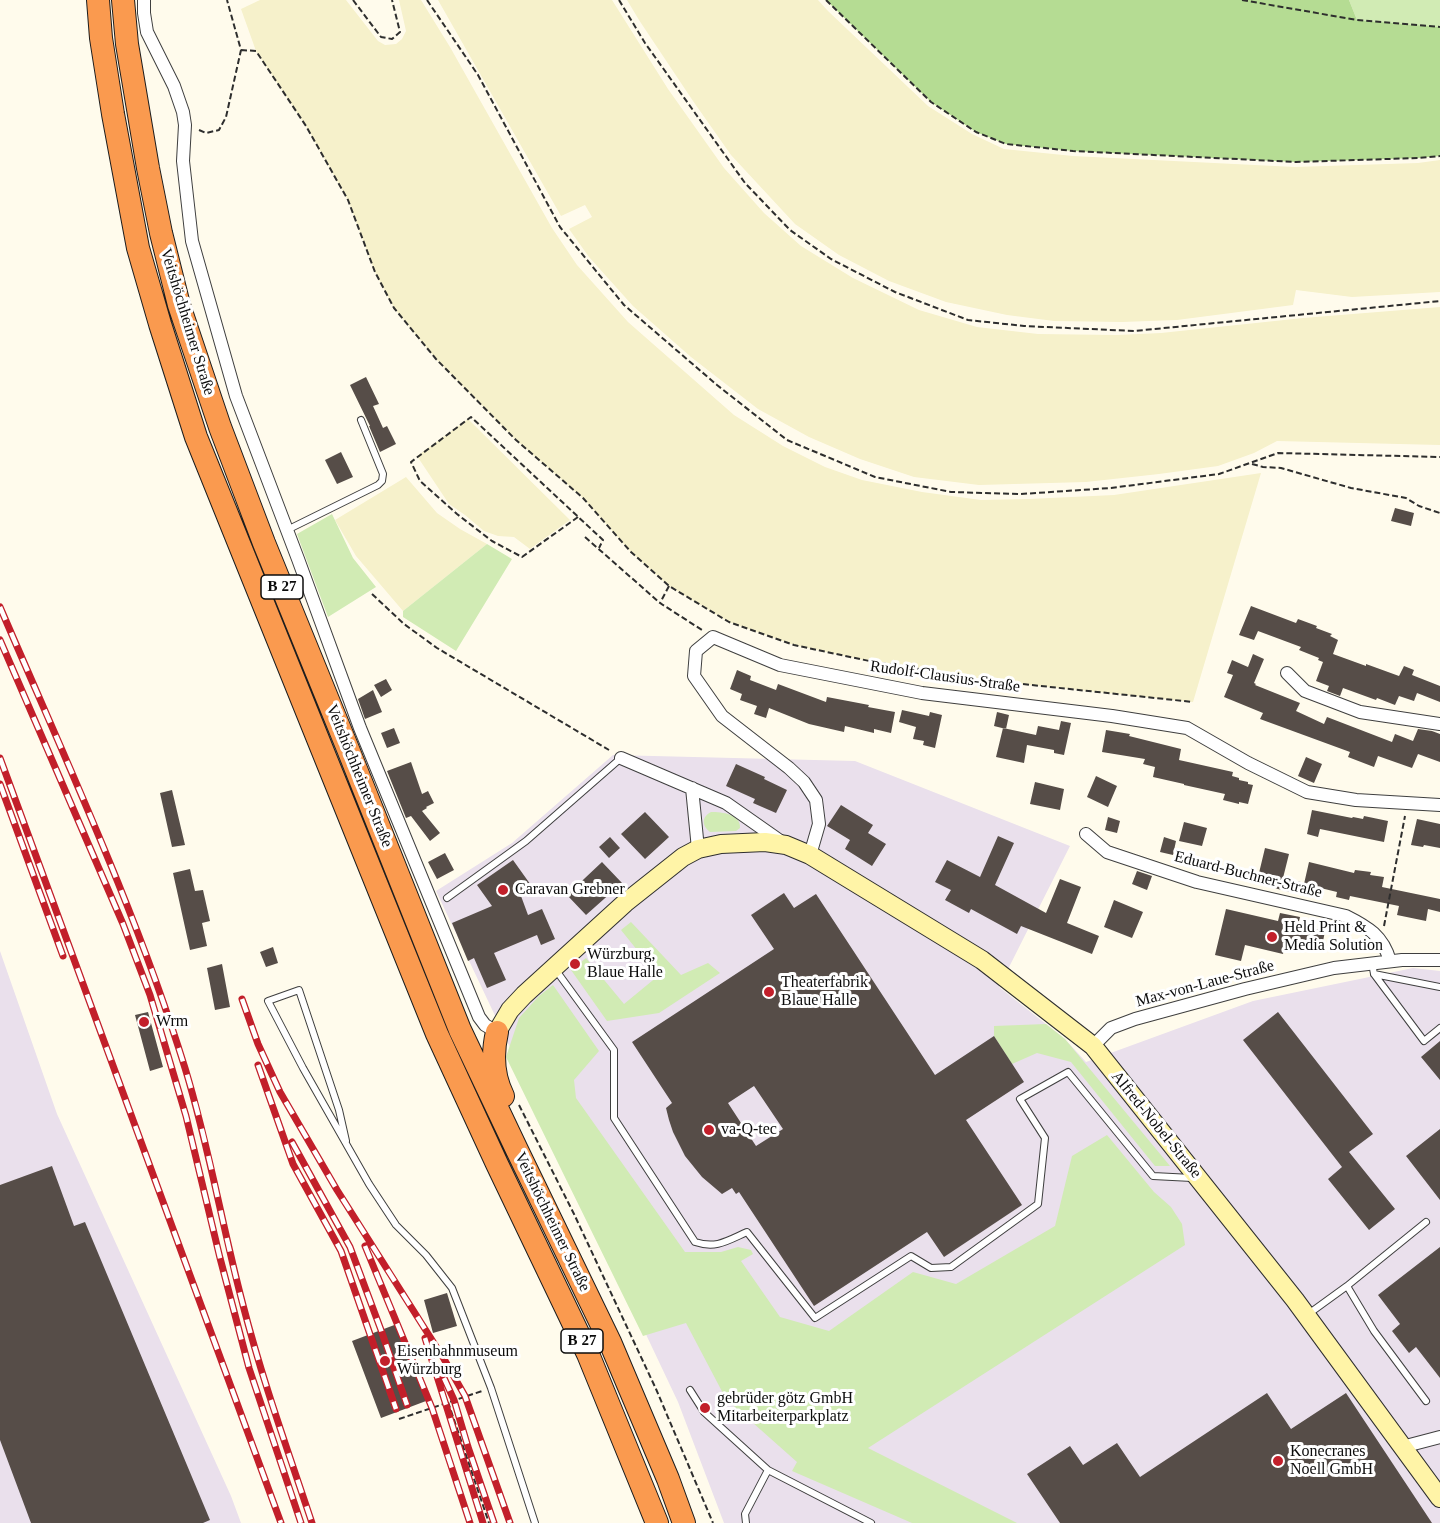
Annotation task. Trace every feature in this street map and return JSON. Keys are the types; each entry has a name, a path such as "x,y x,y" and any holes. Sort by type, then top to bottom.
{"highway":[{"name":"Veitshöchheimer Straße","path":"98,0 111,103 138,248 196,437 433,1023 497,1164 588,1354 657,1523"},
{"name":"Veitshöchheimer Straße","path":"123,0 129,55 161,233 179,304 220,427 264,543 460,1030 610,1341 684,1523"},
{"path":"497,1032 493,1053 495,1068 499,1088 521,1133 517,1150"}],"street":[{"name":"Veitshöchheimer Straße","path":"144,0 147,32 174,86 183,112 185,125 183,161 192,241 236,396 360,728 479,1017 485,1025 497,1032"},
{"name":"Rudolf-Clausius-Straße","path":"713,637 780,665 922,693 1112,716 1187,729 1307,792 1356,800 1440,805"},
{"path":"713,637 696,651 694,676 722,716 789,768 804,782 816,800 819,824 810,855"},
{"path":"1287,673 1305,691 1360,712 1440,724"},
{"name":"Alfred-Nobel-Straße","path":"621,758 726,803 786,845 810,855 982,960 1093,1046 1307,1316 1440,1498"},
{"path":"692,788 698,849"},
{"name":"Eduard-Buchner-Straße","path":"1086,834 1107,852 1197,882 1346,916 1365,925 1379,939 1390,961"},
{"name":"Alfred-Nobel-Straße","path":"497,1032 510,1010 554,968 625,903 683,857 698,849 721,844 765,842 786,845"},
{"name":"Max-von-Laue-Straße","path":"1093,1046 1111,1028 1135,1019 1256,986 1334,968 1373,969 1390,961 1440,960"},
{"path":"1402,1447 1440,1437"}],"lane":[{"path":"287,530 382,481 383,474 361,420"},
{"path":"447,898 526,842 621,758"},
{"path":"554,968 614,1050 614,1118 695,1242 705,1245 721,1244 747,1232 815,1318 911,1256 931,1268 951,1267 1038,1204 1045,1138 1020,1099 1068,1072 1153,1176 1198,1178"},
{"path":"1373,969 1440,987"},
{"path":"1373,969 1424,1041 1440,1028"},
{"path":"346,1142 339,1110 299,990 268,1001 369,1184 396,1225 426,1255 452,1288 491,1388 535,1523"},
{"path":"1307,1316 1426,1222"},
{"path":"1347,1286 1374,1331 1426,1401"},
{"path":"690,1390 704,1412 768,1470 871,1523"},
{"path":"746,1523 745,1514 768,1470"}],"path":[{"path":"185,125 206,133 219,130 226,117 241,50 227,0"},
{"path":"352,0 381,37 392,39 400,32 392,0"},
{"path":"428,0 478,75 560,227 574,245 624,305 717,386 787,440 875,477 951,492 1021,494 1111,488 1219,474 1278,453 1440,457"},
{"path":"619,0 645,43 745,183 790,230 831,259 886,287 968,320 1023,326 1134,331 1440,301"},
{"path":"826,0 932,102 976,132 1006,144 1073,151 1296,162 1440,156"},
{"path":"1242,0 1357,20 1440,27"},
{"path":"241,50 256,51 311,136 348,200 375,272 394,308 436,359 516,440 583,498 631,552 669,586 729,622 794,645 874,662 1003,682 1193,702"},
{"path":"578,517 522,557 492,541 457,514 420,481 411,462 471,417 603,540 598,548"},
{"path":"1250,463 1263,467 1281,468 1351,488 1406,498 1419,506 1440,513"},
{"path":"585,537 660,603 713,637"},
{"path":"660,603 669,586"},
{"path":"372,594 404,624 437,648 621,758"},
{"path":"1379,939 1383,931 1408,802"},
{"path":"517,1100 574,1214 656,1389 713,1523"},
{"path":"399,1419 491,1388"},
{"path":"448,1402 489,1523"}],"shaded area":[{"path":"260,0 346,0 378,41 385,45 396,44 406,31 399,0 421,0 552,228 577,265 628,322 734,415 783,446 825,467 862,480 922,492 981,500 1114,495 1261,473 1193,702 1003,682 874,662 794,645 729,622 669,586 631,552 583,498 516,440 436,359 394,308 375,272 348,200 306,126 256,51 241,9"},
{"path":"438,0 612,0 668,89 724,168 764,213 801,246 853,278 919,310 977,327 1038,334 1117,335 1161,333 1440,307 1440,445 1277,441 1254,453 1218,466 1086,482 979,485 914,477 860,459 809,437 758,409 691,357 633,306 589,257 569,229 592,217 585,205 561,216"},
{"path":"627,0 818,0 928,106 972,134 1004,149 1073,156 1295,167 1418,163 1440,160 1440,292 1352,297 1296,290 1293,305 1177,320 1122,322 1054,321 1007,315 946,302 889,281 839,255 795,224 731,155"},
{"path":"468,419 570,520 530,549 514,537 498,536 484,531 449,504 417,456"},
{"path":"406,477 437,513 487,544 403,611 356,556 335,520"},
{"path":"613,755 855,761 1070,846 999,987 1065,1039 1086,1062 1253,1001 1413,968 1440,971 1440,1523 724,1523 678,1402 436,891 512,843"},
{"path":"0,951 57,1114 231,1496 241,1523 0,1523"}],"green space":[{"path":"826,0 1349,0 1357,20 1440,27 1440,156 1296,162 1073,151 1006,144 976,132 931,102"},
{"path":"1349,0 1440,0 1440,27 1357,20"},
{"path":"332,514 353,558 376,587 328,617 297,534"},
{"path":"487,544 512,559 456,651 403,617 403,611"},
{"path":"711,812 725,813 734,817 740,828 736,831 710,832 704,822 706,816"},
{"path":"631,922 681,975 708,963 720,973 659,1013 607,1021 571,970 586,958 624,1004 658,976 621,930"},
{"path":"553,985 599,1051 574,1080 576,1098 685,1252 721,1252 738,1247 751,1250 753,1254 741,1261 780,1317 829,1331 913,1272 956,1284 1055,1226 1072,1156 1107,1135 1154,1192 1171,1207 1182,1224 1185,1245 868,1448 1017,1523 912,1523 792,1471 797,1462 726,1399 686,1323 643,1336 506,1057 519,1018 539,996"},
{"path":"1046,1024 1065,1039 1170,1166 1155,1166 1071,1062 1037,1053 1012,1064 994,1036 994,1026"}],"building":[{"path":"366,377 379,404 373,406 383,428 387,426 396,444 380,452 350,385"},
{"path":"341,452 353,477 337,484 325,460"},
{"path":"1395,508 1414,513 1411,526 1391,521"},
{"path":"1251,606 1296,623 1298,619 1332,634 1330,636 1338,640 1333,654 1399,676 1404,666 1414,670 1412,675 1440,686 1440,702 1417,693 1414,701 1399,696 1395,705 1343,688 1340,696 1327,691 1329,686 1316,681 1323,662 1318,660 1319,658 1299,650 1301,647 1258,631 1254,640 1239,635"},
{"path":"1253,654 1264,659 1255,685 1300,703 1296,711 1324,724 1327,717 1392,742 1395,734 1413,741 1418,729 1432,731 1440,734 1440,762 1418,754 1412,768 1378,756 1374,767 1348,757 1350,752 1260,719 1263,713 1224,697 1233,675 1227,673 1232,660 1248,667"},
{"path":"737,670 751,676 750,680 776,690 778,684 826,702 827,697 895,712 891,733 874,729 874,733 845,726 844,732 809,724 769,708 766,718 754,714 757,706 740,700 742,694 730,689"},
{"path":"386,679 392,690 381,697 374,685"},
{"path":"373,690 382,712 365,719 358,699"},
{"path":"902,710 929,716 930,712 942,715 935,748 923,745 924,741 913,739 916,727 899,722"},
{"path":"997,712 1009,715 1006,729 994,726"},
{"path":"1061,721 1071,723 1064,755 1054,753 1054,750 1027,745 1024,763 996,757 1003,728 1036,735 1038,726 1059,730"},
{"path":"394,728 400,743 387,748 381,733"},
{"path":"1106,730 1130,734 1129,736 1181,749 1179,760 1233,772 1232,776 1253,785 1248,804 1223,800 1225,794 1153,777 1155,767 1143,764 1145,759 1102,752"},
{"path":"1306,757 1322,764 1314,783 1298,776"},
{"path":"411,762 422,794 428,791 434,803 422,811 440,833 430,841 411,816 406,818 387,771"},
{"path":"736,764 787,790 776,813 753,803 755,799 726,786"},
{"path":"1096,776 1117,786 1108,807 1087,797"},
{"path":"1035,782 1064,789 1060,810 1030,804"},
{"path":"172,790 185,845 172,847 160,793"},
{"path":"841,805 873,825 868,833 886,844 872,866 845,849 850,840 827,826"},
{"path":"1312,810 1352,818 1363,819 1364,816 1388,821 1384,842 1320,829 1318,837 1307,834"},
{"path":"645,812 669,837 645,859 621,834"},
{"path":"1108,817 1120,821 1117,833 1105,830"},
{"path":"1417,819 1440,824 1440,848 1411,845"},
{"path":"1184,822 1207,828 1202,846 1179,841"},
{"path":"998,836 1014,843 995,885 1046,913 1060,879 1081,887 1067,923 1099,936 1092,954 1021,926 1017,934 971,909 969,913 945,900 951,890 935,882 947,860 980,877"},
{"path":"610,837 620,848 609,858 599,847"},
{"path":"1164,837 1176,841 1173,855 1160,852"},
{"path":"1265,848 1289,854 1283,878 1301,882 1298,894 1274,888 1277,877 1282,878 1259,873"},
{"path":"445,853 454,870 437,879 428,862"},
{"path":"513,860 533,888 521,896 528,915 542,909 555,939 541,945 537,935 494,953 506,980 487,988 474,958 468,961 452,923 492,906 477,885"},
{"path":"602,862 622,883 586,915 567,895"},
{"path":"1309,862 1354,873 1355,870 1371,872 1370,875 1384,877 1382,887 1440,899 1440,912 1428,909 1426,921 1397,915 1399,906 1350,896 1349,900 1336,897 1337,892 1304,884"},
{"path":"190,869 195,891 203,890 210,921 202,923 207,946 190,950 173,873"},
{"path":"1137,871 1152,876 1147,890 1132,884"},
{"path":"784,893 794,908 816,894 935,1075 994,1036 1024,1082 966,1120 1022,1205 944,1257 927,1232 814,1306 739,1192 736,1194 732,1188 722,1194 702,1177 685,1156 673,1132 666,1108 672,1103 632,1042 774,949 751,915","holes":["754,1086 783,1129 756,1146 728,1103"]},
{"path":"1114,900 1143,912 1132,938 1104,927"},
{"name":"Held Print & Media Solution","path":"1226,909 1278,921 1280,913 1300,917 1298,925 1325,931 1321,952 1285,944 1283,954 1245,945 1241,961 1215,955"},
{"path":"273,947 278,963 266,967 260,952"},
{"path":"222,964 230,1007 215,1010 207,968"},
{"path":"148,1012 163,1067 150,1071 135,1015"},
{"path":"1278,1012 1373,1134 1349,1152 1395,1209 1369,1230 1328,1179 1342,1167 1243,1040"},
{"path":"1440,1041 1440,1080 1421,1057"},
{"path":"1440,1129 1440,1200 1406,1156"},
{"path":"52,1166 74,1226 85,1222 210,1520 203,1523 31,1523 0,1440 0,1185"},
{"path":"1440,1247 1440,1378 1416,1347 1409,1353 1392,1331 1400,1324 1378,1295"},
{"path":"447,1293 457,1326 433,1333 424,1300"},
{"name":"Eisenbahnmuseum Würzburg","path":"397,1324 426,1401 381,1418 352,1341"},
{"name":"Konecranes Noell GmbH","path":"1267,1393 1291,1429 1346,1393 1432,1523 1060,1523 1027,1474 1070,1446 1083,1465 1117,1443 1140,1477"}],"railway":[{"path":"0,607 122,893 166,1009 194,1097 250,1333 312,1523"},
{"path":"0,640 123,924 150,995 186,1116 249,1368 301,1523"},
{"path":"0,758 281,1523"},
{"path":"0,784 63,956"},
{"path":"242,999 258,1044 280,1092 337,1190 465,1396 510,1523"},
{"path":"258,1065 293,1164 341,1251 396,1409"},
{"path":"292,1142 350,1247 407,1405"},
{"path":"365,1246 432,1408 470,1523"},
{"path":"425,1338 483,1523"},
{"path":"444,1378 454,1400 494,1523"}],"place":[{"name":"Caravan Grebner","path":"503,890"},
{"name":"Held Print & Media Solution","path":"1272,937"},
{"name":"Würzburg, Blaue Halle","path":"575,964"},
{"name":"Theaterfabrik Blaue Halle","path":"769,992"},
{"name":"Wrm","path":"144,1022"},
{"name":"va-Q-tec","path":"709,1130"},
{"name":"Eisenbahnmuseum Würzburg","path":"385,1361"},
{"name":"gebrüder götz GmbH Mitarbeiterparkplatz","path":"705,1408"},
{"name":"Konecranes Noell GmbH","path":"1278,1461"}]}
